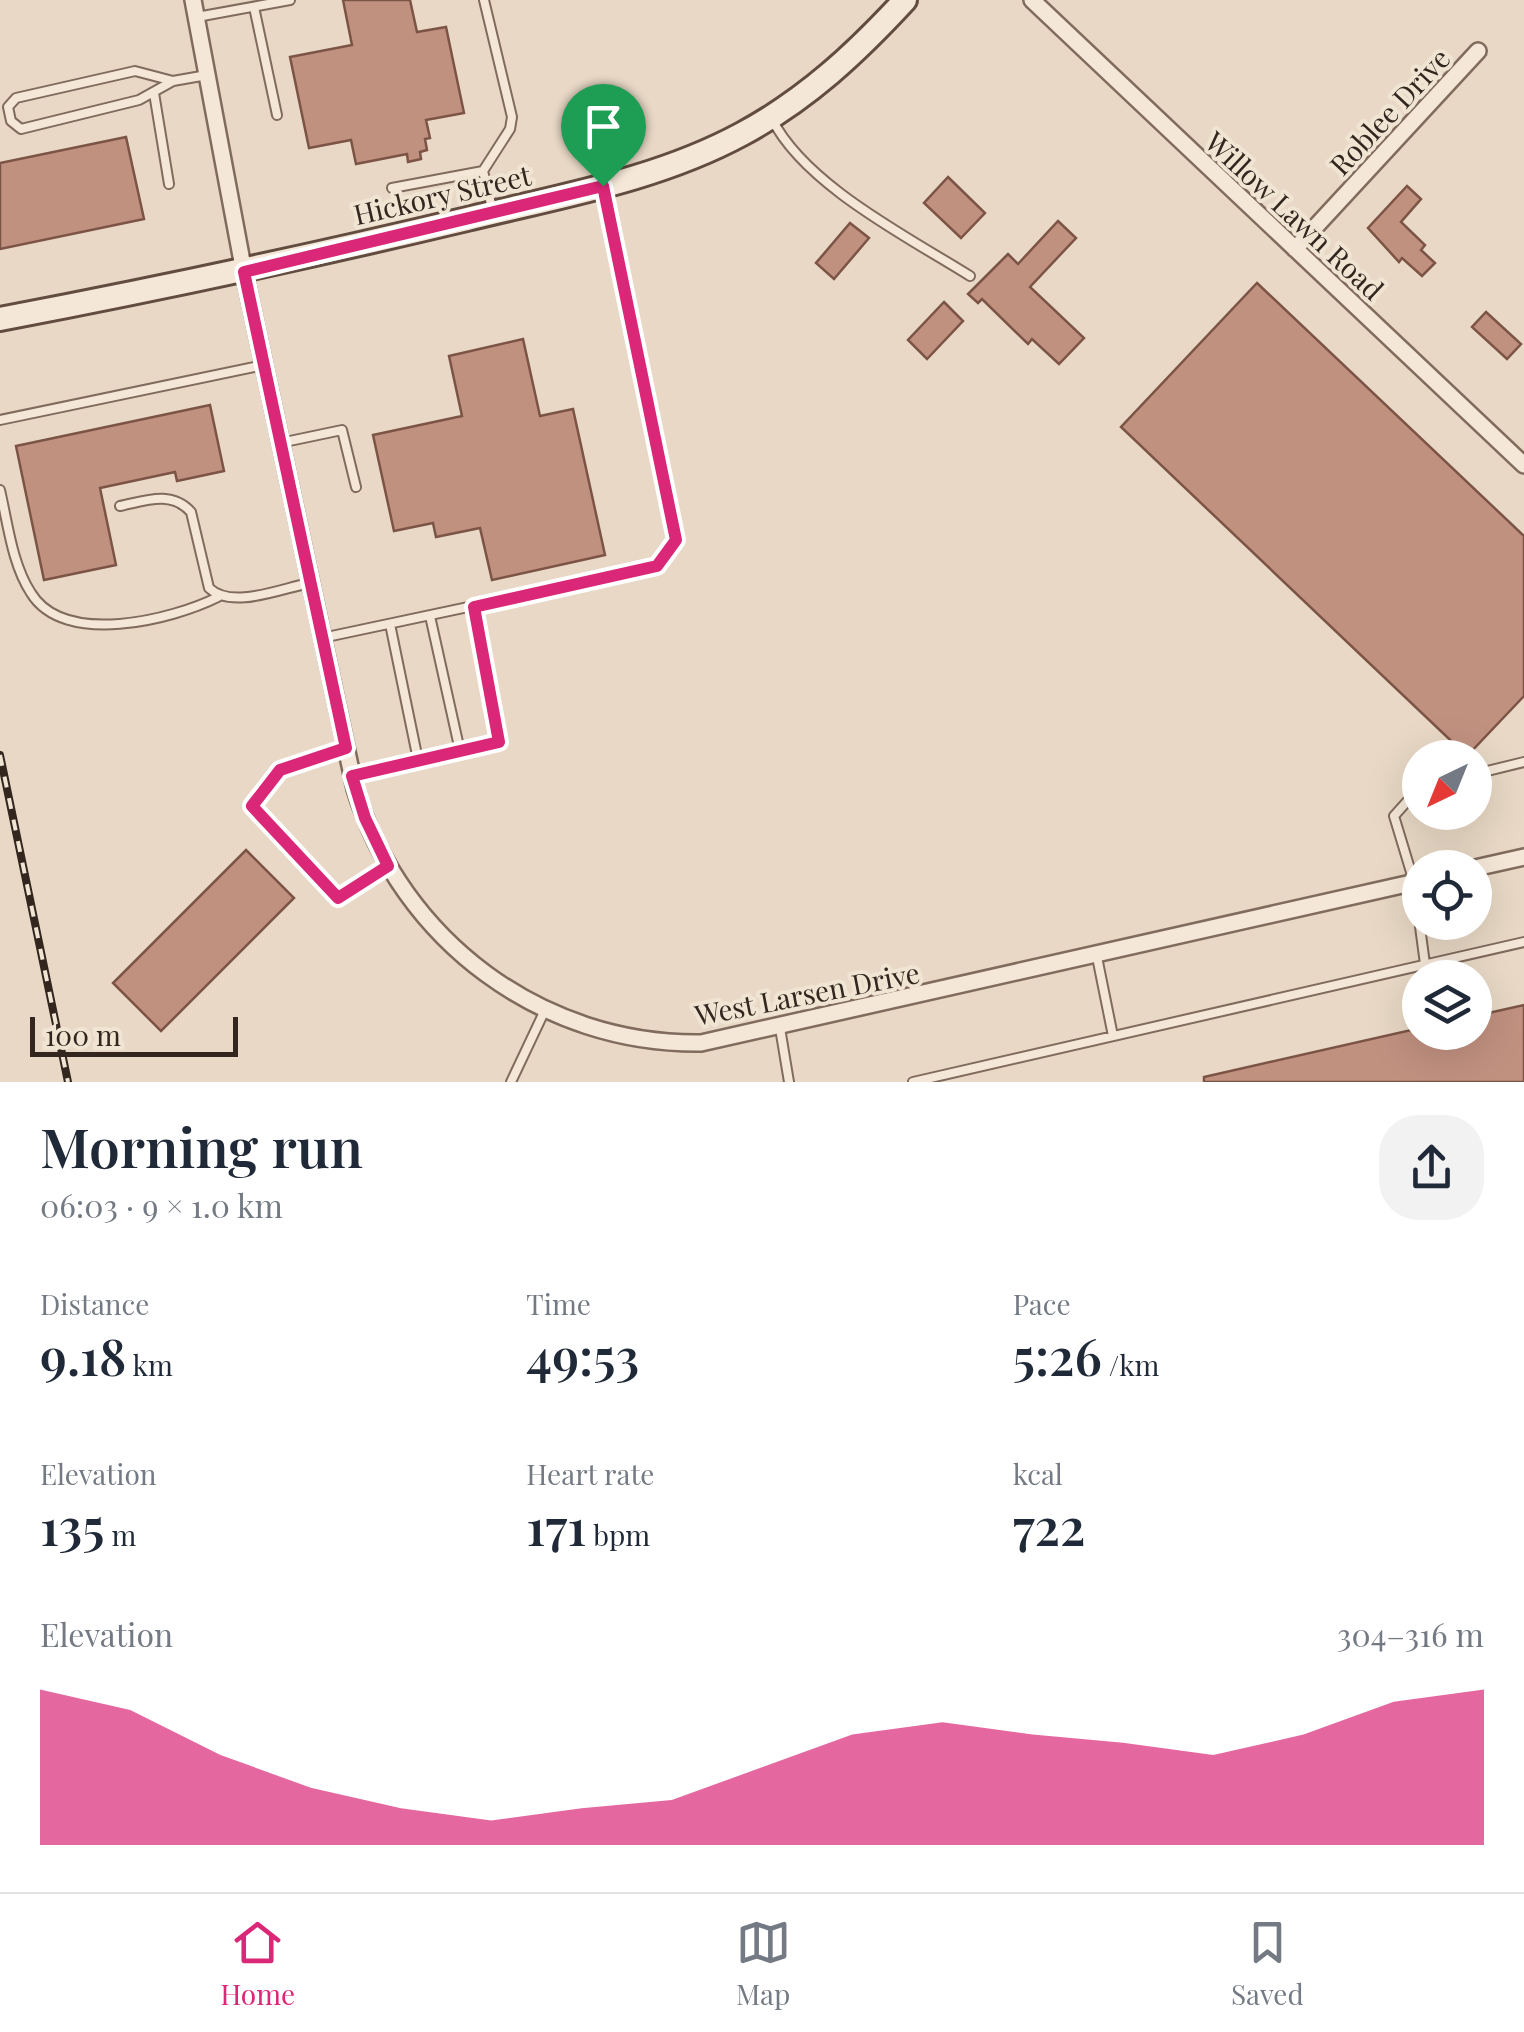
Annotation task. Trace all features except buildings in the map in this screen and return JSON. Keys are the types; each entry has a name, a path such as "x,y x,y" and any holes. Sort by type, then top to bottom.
{"street":[{"name":"West Larsen Drive","path":"193,0 244,272 352,776 365,818 388,866 420,913 454,949 492,979 545,1010 595,1029 668,1042 701,1043 1402,886"},
{"name":"Hickory Street","path":"0,320 244,272 603,186 694,157 771,118 833,74 905,0"},
{"name":"Willow Lawn Road","path":"1032,0 1524,465"},
{"name":"Roblee Drive","path":"1295,249 1478,51"},
{"path":"1492,864 1524,857"}],"lane":[{"path":"197,17 290,0"},
{"path":"392,188 483,171 510,130 512,116 484,0"},
{"path":"254,6 277,115"},
{"path":"174,81 135,71 16,98 8,107 11,121 21,129 154,93 174,81 208,75"},
{"path":"154,93 169,184"},
{"path":"771,118 791,150 820,174 872,214 970,276"},
{"path":"483,171 493,213"},
{"path":"322,638 657,566 676,540 603,186"},
{"path":"0,420 264,365"},
{"path":"280,443 342,430 356,487"},
{"path":"0,490 18,566 45,610 61,618 118,625 218,596 232,598 310,582"},
{"path":"120,506 162,498 184,504 191,512 209,588 218,596"},
{"path":"352,776 499,742 474,607"},
{"path":"430,616 460,751"},
{"path":"390,624 418,760"},
{"path":"346,748 280,770 252,806 338,898 388,866"},
{"path":"1492,770 1524,762"},
{"path":"1402,807 1394,816 1406,850"},
{"path":"1443,960 1524,942"},
{"path":"1097,957 1113,1036"},
{"path":"914,1082 1402,969"},
{"path":"511,1082 545,1010"},
{"path":"780,1028 789,1082"}],"railway":[{"path":"0,755 68,1082"}],"route":[{"path":"603,186 676,540 657,566 474,607 499,742 352,776 365,818 388,866 338,898 252,806 280,770 346,748 244,272 603,186"}]}
